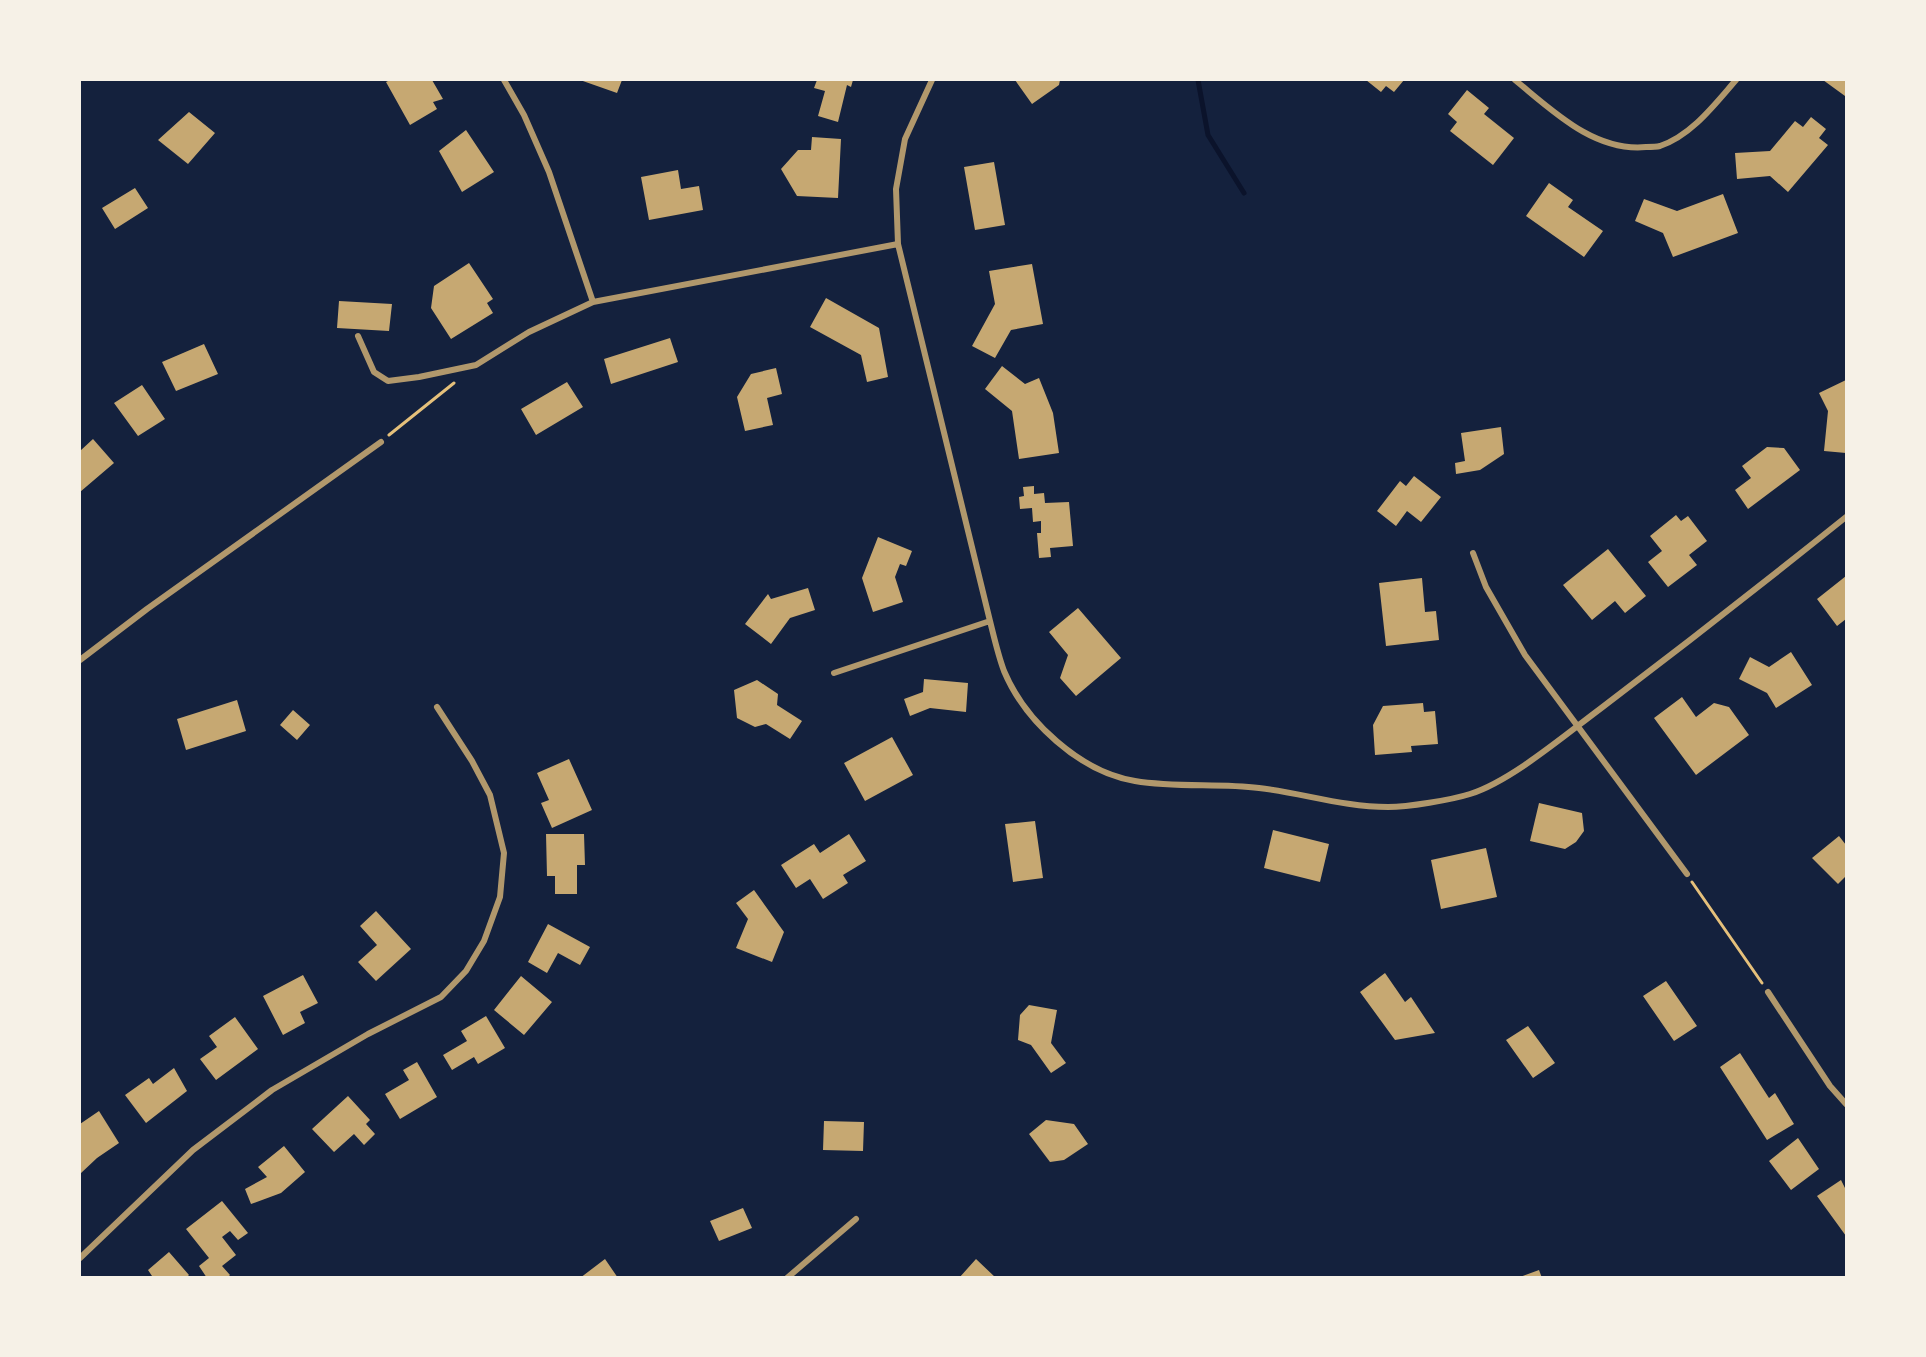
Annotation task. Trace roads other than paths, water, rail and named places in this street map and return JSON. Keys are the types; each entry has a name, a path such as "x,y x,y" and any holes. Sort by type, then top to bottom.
{"street":[{"path":"504,80 524,115 549,172 593,302"},
{"path":"932,80 905,139 896,189 898,244 990,621 1005,672 1028,711 1058,743 1097,770 1133,781 1259,788 1330,801 1386,807 1470,794 1509,775 1577,726 1691,640 1846,517"},
{"path":"1515,80 1574,126 1601,141 1631,148 1660,146 1686,132 1709,111 1736,80"},
{"path":"358,336 374,372 388,381 419,377 477,365 529,332 593,302 898,244"},
{"path":"80,660 147,609 381,442"},
{"path":"1473,553 1486,587 1525,655 1687,874"},
{"path":"834,673 990,621"},
{"path":"80,1258 193,1150 272,1090 368,1034 441,997 466,971 484,941 500,897 504,853 490,795 472,760 437,707"},
{"path":"1768,992 1830,1086 1846,1104"},
{"path":"787,1278 856,1219"}],"waterway":[{"path":"1198,80 1208,135 1244,193"}]}
